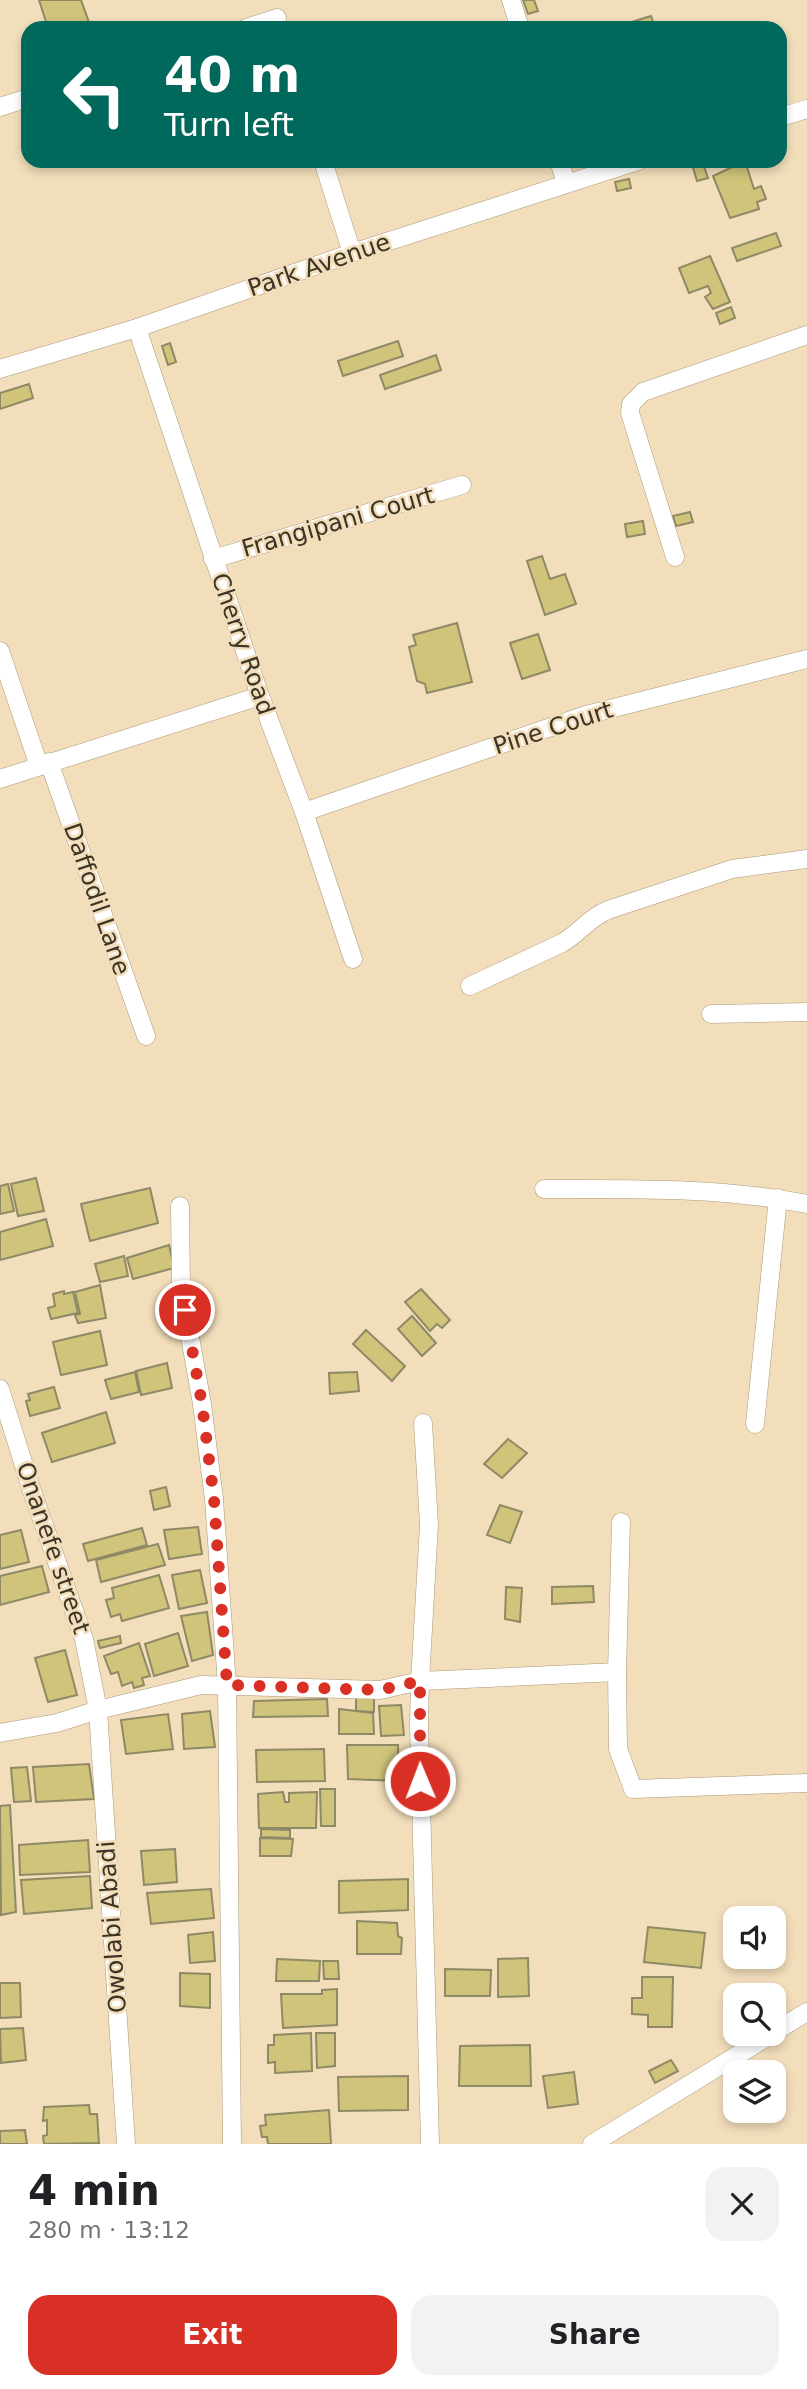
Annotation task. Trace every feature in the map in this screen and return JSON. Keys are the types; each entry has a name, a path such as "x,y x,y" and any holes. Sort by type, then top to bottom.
{"street":[{"path":"272,0 278,21"},
{"path":"511,0 518,21"},
{"path":"0,107 21,101"},
{"path":"787,115 807,109"},
{"path":"325,168 352,253"},
{"path":"561,168 566,183"},
{"name":"Park Avenue","path":"0,369 137,328 352,253 615,168"},
{"name":"Cherry Road","path":"137,328 213,559 260,696 304,812 353,959"},
{"path":"675,557 630,414 631,404 643,392 807,335"},
{"name":"Frangipani Court","path":"213,559 462,485"},
{"name":"Daffodil Lane","path":"0,651 146,1036"},
{"name":"Pine Court","path":"304,812 586,715 807,659"},
{"path":"0,779 260,696"},
{"path":"470,986 562,943 592,917 608,910 732,869 807,859"},
{"path":"711,1014 807,1012"},
{"path":"544,1189 676,1190 778,1198 807,1204"},
{"path":"755,1424 778,1198"},
{"path":"180,1206 181,1287 202,1404 214,1499 227,1685 232,2144"},
{"name":"Onanefe street","path":"0,1389 32,1491 85,1639 98,1710"},
{"path":"423,1423 429,1525 419,1725 430,2144"},
{"path":"621,1522 618,1749 633,1789 807,1783"},
{"path":"0,1733 58,1723 98,1710 201,1685 380,1690 420,1681 617,1672"},
{"name":"Owolabi Abadi","path":"98,1710 126,2144"},
{"path":"786,2025 807,2012"},
{"path":"592,2144 752,2046"}],"building":[{"path":"39,0 81,0 88,21 46,21"},
{"path":"523,0 534,0 538,11 528,14"},
{"path":"651,16 653,21 635,21"},
{"path":"693,168 704,168 708,178 697,181"},
{"path":"730,168 747,168 754,189 761,186 766,199 757,202 759,209 730,218 713,176"},
{"path":"629,179 631,188 617,191 615,182"},
{"path":"776,233 781,246 737,261 732,248"},
{"path":"710,256 730,302 713,309 705,297 711,293 708,286 689,293 679,268"},
{"path":"731,307 735,318 720,324 716,313"},
{"path":"398,341 403,356 343,376 338,361"},
{"path":"170,343 176,362 168,365 162,346"},
{"path":"436,355 441,370 385,389 380,375"},
{"path":"29,384 33,398 0,409 0,393"},
{"path":"690,512 693,522 676,526 673,516"},
{"path":"643,521 645,534 627,537 625,524"},
{"path":"542,556 550,579 565,574 576,604 545,615 527,561"},
{"path":"457,623 472,682 427,693 425,684 417,681 409,647 416,645 413,635"},
{"path":"538,634 550,670 522,679 510,643"},
{"path":"36,1178 44,1211 18,1216 11,1184"},
{"path":"8,1184 14,1211 0,1214 0,1186"},
{"path":"150,1188 158,1223 90,1241 81,1204"},
{"path":"46,1219 53,1246 0,1260 0,1232"},
{"path":"169,1245 174,1268 133,1279 127,1258"},
{"path":"124,1256 128,1276 100,1282 95,1264"},
{"path":"100,1285 106,1318 78,1323 75,1315 80,1314 75,1292"},
{"path":"421,1289 450,1320 442,1328 437,1324 430,1331 405,1302"},
{"path":"64,1291 64,1294 73,1292 78,1313 51,1319 48,1308 55,1306 53,1294"},
{"path":"412,1316 436,1343 422,1356 398,1329"},
{"path":"366,1330 405,1366 392,1381 353,1344"},
{"path":"100,1331 107,1365 61,1375 53,1342"},
{"path":"167,1363 172,1388 141,1395 136,1371"},
{"path":"135,1372 139,1392 111,1399 105,1380"},
{"path":"357,1372 359,1391 330,1394 329,1373"},
{"path":"54,1387 60,1408 30,1416 26,1401 30,1400 28,1394"},
{"path":"106,1412 115,1443 52,1462 42,1433"},
{"path":"508,1439 527,1453 502,1478 484,1464"},
{"path":"166,1487 170,1506 154,1510 150,1491"},
{"path":"500,1505 522,1512 510,1543 487,1535"},
{"path":"198,1527 202,1554 169,1559 164,1530"},
{"path":"142,1528 147,1545 88,1561 83,1544"},
{"path":"21,1530 29,1562 0,1569 0,1535"},
{"path":"158,1544 165,1565 101,1582 96,1560"},
{"path":"42,1566 49,1592 0,1605 0,1576"},
{"path":"200,1570 207,1603 179,1609 172,1575"},
{"path":"159,1575 169,1608 122,1621 120,1614 111,1617 106,1600 114,1598 112,1588"},
{"path":"593,1586 594,1602 552,1604 552,1587"},
{"path":"506,1587 522,1588 520,1622 505,1619"},
{"path":"207,1612 213,1655 192,1661 181,1616"},
{"path":"178,1633 188,1666 154,1676 145,1644"},
{"path":"120,1636 121,1643 100,1648 98,1641"},
{"path":"139,1643 150,1676 142,1678 144,1685 134,1688 132,1682 122,1686 118,1672 111,1674 104,1656"},
{"path":"65,1650 77,1695 48,1702 35,1658"},
{"path":"356,1697 374,1697 374,1712 356,1711"},
{"path":"327,1699 328,1716 253,1717 254,1701"},
{"path":"401,1705 404,1735 381,1736 379,1706"},
{"path":"339,1709 373,1713 374,1734 339,1734"},
{"path":"210,1711 215,1747 184,1749 182,1714"},
{"path":"168,1714 173,1749 126,1754 121,1720"},
{"path":"347,1745 398,1745 399,1781 348,1779"},
{"path":"324,1749 325,1781 257,1782 256,1750"},
{"path":"89,1764 94,1799 36,1802 33,1767"},
{"path":"27,1767 31,1801 14,1802 11,1768"},
{"path":"320,1789 335,1789 335,1826 321,1826"},
{"path":"283,1792 285,1802 289,1802 289,1793 317,1792 316,1828 259,1828 258,1794"},
{"path":"10,1805 16,1912 1,1915 0,1806"},
{"path":"261,1829 290,1830 290,1838 261,1837"},
{"path":"260,1838 293,1839 291,1856 260,1856"},
{"path":"88,1840 90,1872 20,1875 19,1845"},
{"path":"175,1849 177,1882 144,1885 141,1851"},
{"path":"90,1876 92,1908 24,1914 21,1880"},
{"path":"408,1879 408,1910 339,1913 339,1881"},
{"path":"211,1889 214,1918 151,1924 147,1893"},
{"path":"357,1921 397,1923 398,1936 402,1938 401,1954 357,1954"},
{"path":"648,1927 705,1933 701,1968 644,1962"},
{"path":"213,1932 215,1961 190,1963 188,1935"},
{"path":"528,1958 529,1996 498,1997 498,1959"},
{"path":"277,1959 320,1961 319,1981 276,1981"},
{"path":"323,1961 338,1961 339,1979 324,1979"},
{"path":"445,1969 491,1970 490,1996 445,1996"},
{"path":"180,1973 210,1974 210,2008 180,2006"},
{"path":"642,1977 673,1977 672,2027 648,2027 648,2015 632,2014 632,1998 642,1998"},
{"path":"0,1983 20,1983 21,2017 0,2018"},
{"path":"337,1989 337,2025 283,2028 281,1994 322,1994 322,1990"},
{"path":"23,2028 26,2060 1,2063 0,2029"},
{"path":"311,2033 312,2071 275,2073 275,2062 268,2063 268,2045 274,2045 274,2035"},
{"path":"316,2033 335,2033 335,2066 317,2068"},
{"path":"530,2045 531,2086 459,2086 460,2046"},
{"path":"671,2060 678,2071 655,2083 649,2071"},
{"path":"574,2072 578,2104 548,2108 543,2076"},
{"path":"408,2076 408,2110 339,2111 338,2077"},
{"path":"89,2105 90,2114 97,2114 99,2143 44,2144 47,2120 43,2121 44,2107"},
{"path":"329,2110 331,2144 268,2144 267,2137 262,2137 260,2126 266,2125 265,2115"},
{"path":"25,2130 27,2144 0,2144 0,2131"}],"route":[{"path":"185,1310 202,1404 214,1499 227,1685 380,1690 420,1681 420,1781"}]}
